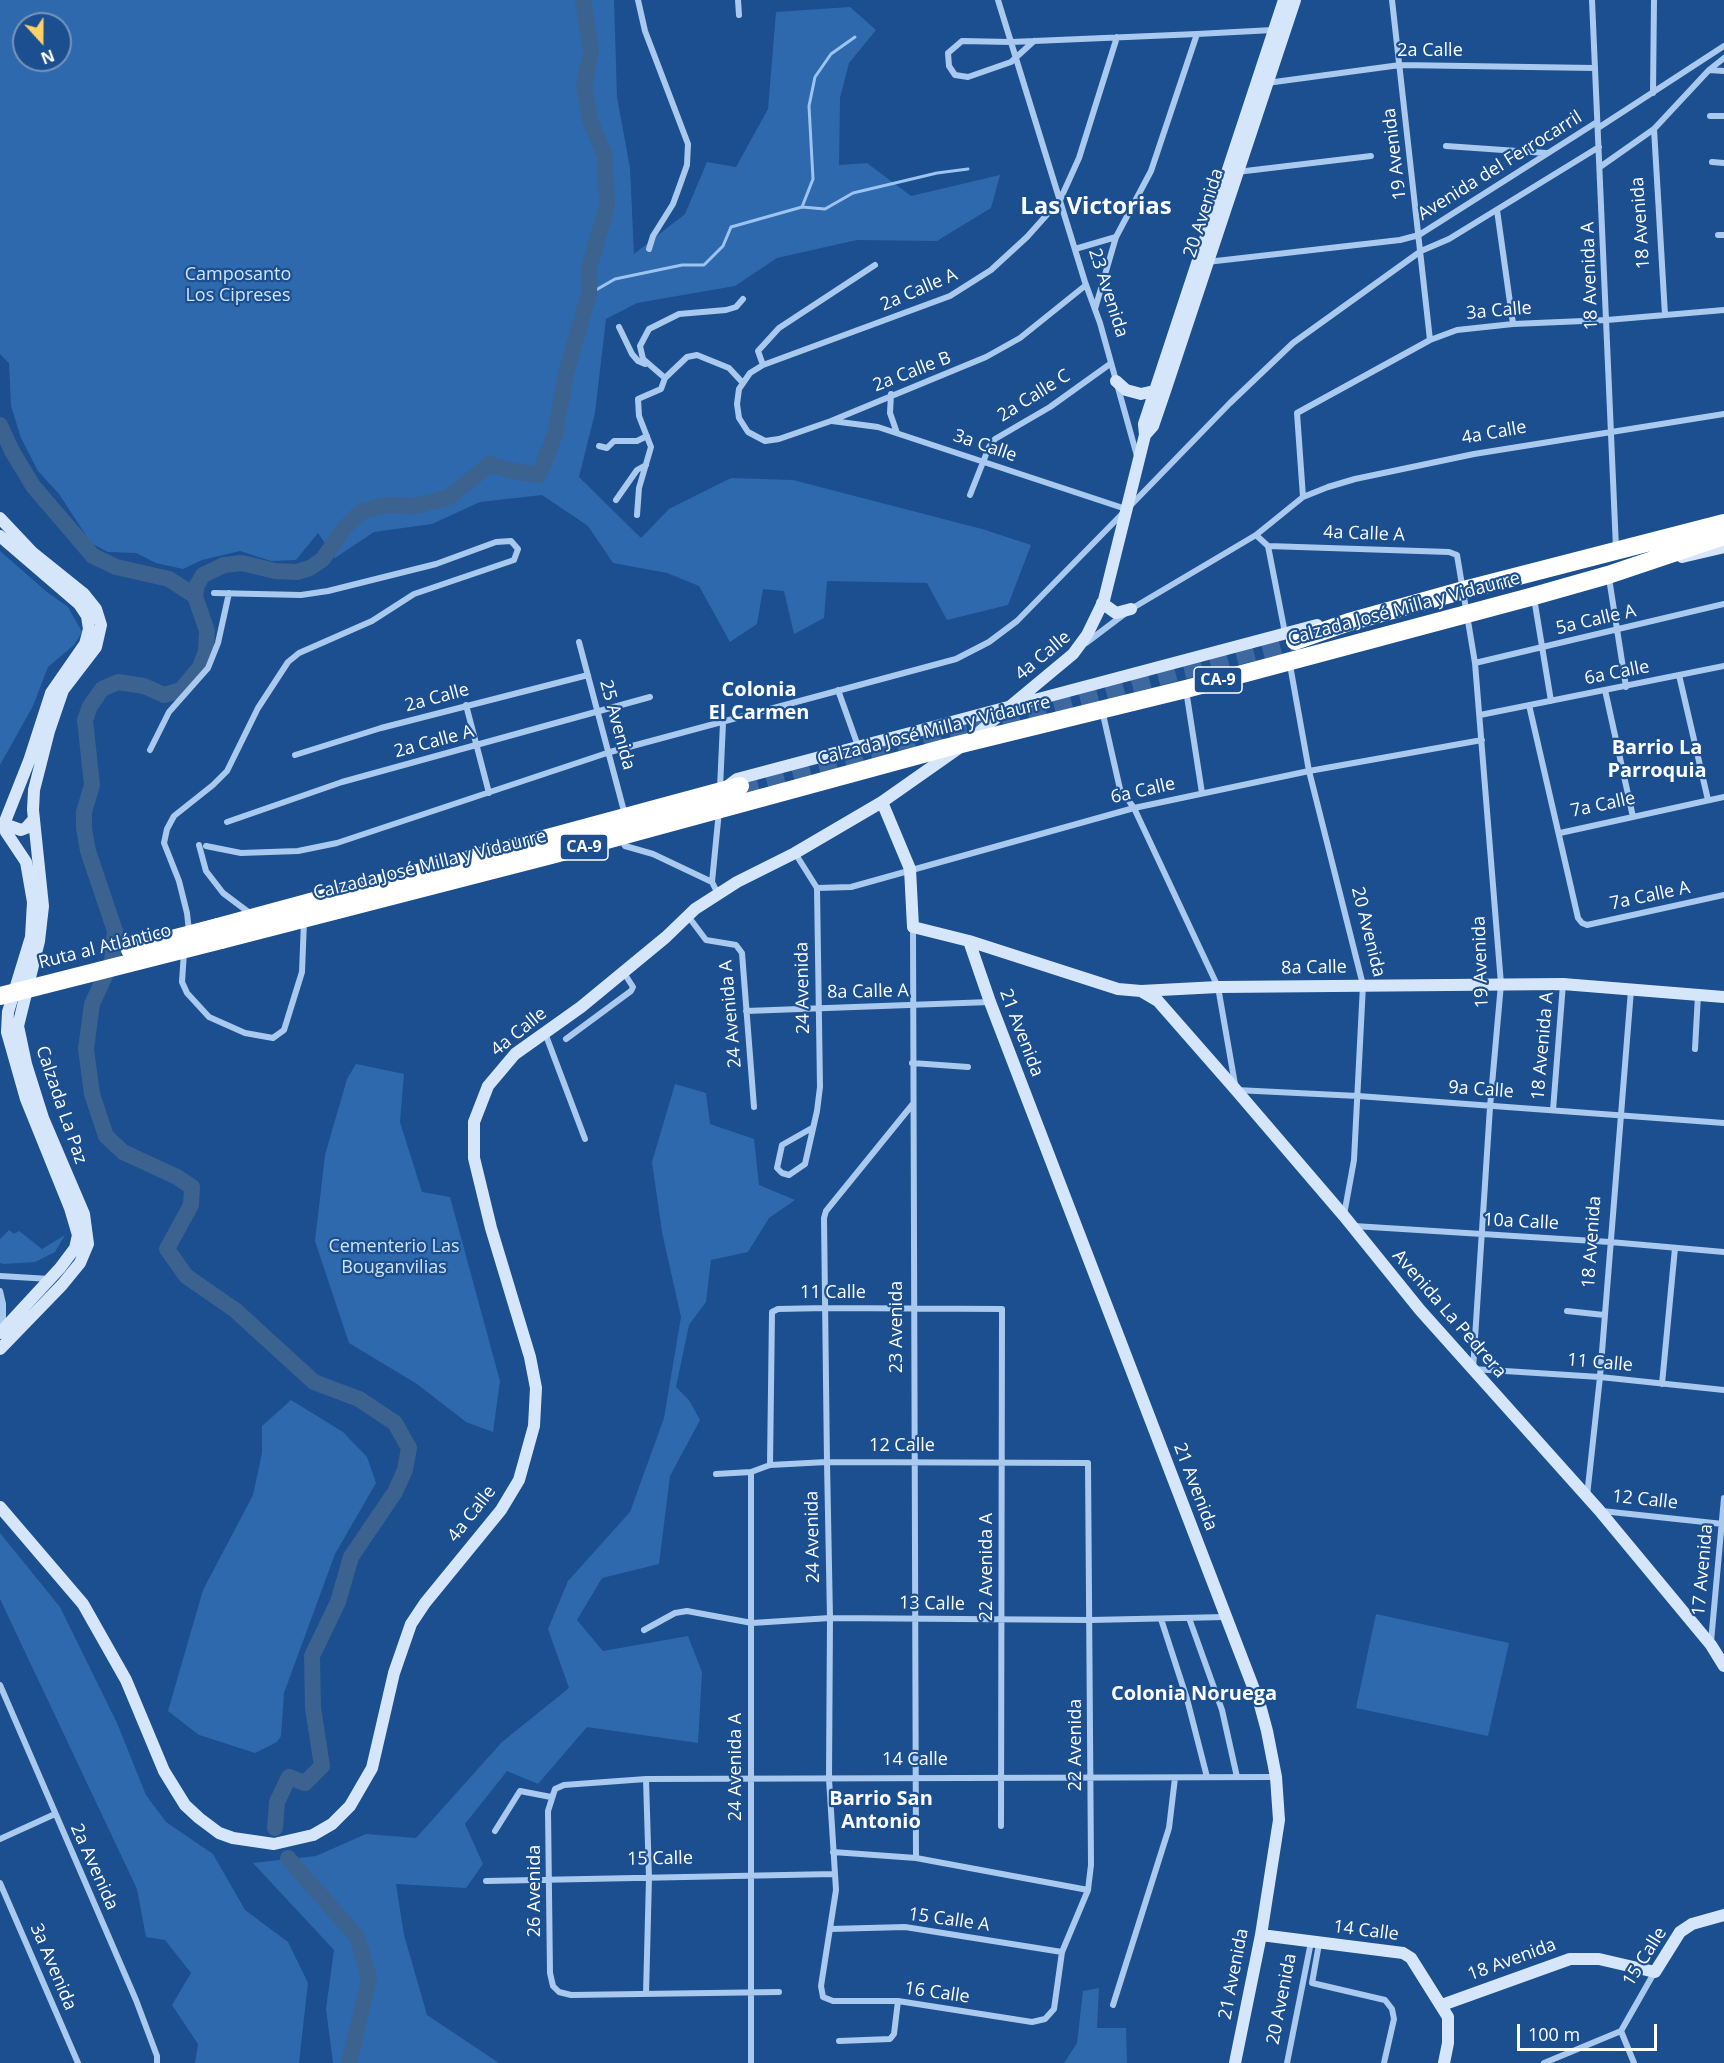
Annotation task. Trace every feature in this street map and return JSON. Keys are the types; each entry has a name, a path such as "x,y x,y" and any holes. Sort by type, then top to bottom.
{"highway":[{"name":"Calzada José Milla y Vidaurre","path":"1290,637 1724,524"},
{"name":"Calzada José Milla y Vidaurre","path":"220,933 254,917 626,817 966,743 1186,689 1608,575 1724,536"},
{"path":"1468,613 1478,595 1526,582 1536,572"},
{"path":"1408,629 1416,620 1453,610 1461,602 1464,590"},
{"name":"Calzada José Milla y Vidaurre","path":"220,933 304,919 620,837 725,794"},
{"name":"Ruta al Atlántico","path":"0,984 220,933"},
{"name":"Ruta al Atlántico","path":"0,996 220,933"}],"street":[{"path":"638,0 645,31 687,144 687,165 681,182 673,204 653,236 649,249"},
{"path":"738,0 739,15"},
{"name":"23 Avenida","path":"998,0 1095,310 1138,460"},
{"name":"20 Avenida","path":"1145,435 1153,426 1284,0"},
{"name":"20 Avenida","path":"1073,654 1096,620 1102,603 1145,435 1143,424 1236,172 1295,0"},
{"name":"19 Avenida","path":"1392,0 1430,340"},
{"name":"18 Avenida A","path":"1592,0 1616,551"},
{"path":"1653,93 1654,0"},
{"path":"1034,41 1016,59 963,78 955,75 949,66 948,53 962,41 1011,42 1273,30"},
{"path":"1095,310 1116,237 1151,171 1197,34"},
{"name":"2a Calle A","path":"742,382 746,376 763,365 950,296 1002,260 1060,200 1086,139 1117,37"},
{"name":"Avenida del Ferrocarril","path":"1419,235 1546,153 1653,93 1724,46"},
{"path":"1600,167 1654,129 1709,70 1724,58"},
{"name":"2a Calle","path":"1267,84 1400,65 1594,68"},
{"path":"1709,70 1724,71"},
{"path":"1710,116 1724,116"},
{"name":"18 Avenida","path":"1654,129 1665,315"},
{"path":"1446,146 1546,153"},
{"name":"Avenida del Ferrocarril","path":"254,917 223,893 207,871 203,846 241,853 298,851 337,843 609,752 945,662 989,642 1030,610 1230,403 1293,343 1421,251 1449,239 1599,147"},
{"path":"1236,172 1371,156"},
{"path":"1712,162 1724,163"},
{"path":"1497,210 1513,324"},
{"path":"1202,263 1400,240 1419,235"},
{"path":"1075,249 1116,237"},
{"path":"763,365 758,351 779,328 875,265"},
{"name":"2a Calle B","path":"742,382 737,404 739,418 748,432 765,441 779,439 831,421 891,394 940,378 1004,348 1086,285"},
{"path":"646,365 640,346 649,329 679,314 736,307 743,299"},
{"name":"3a Calle","path":"1303,496 1297,413 1430,340 1457,330 1513,324 1606,320 1724,310"},
{"path":"619,327 638,362 665,378"},
{"path":"637,515 639,488 651,447 639,416 638,399 661,389 665,378 687,357 697,355 729,368 742,382"},
{"name":"2a Calle C","path":"970,495 991,443 1000,435 1050,407 1110,364"},
{"path":"1116,381 1126,390 1141,394 1154,391"},
{"path":"891,394 890,413 897,433"},
{"name":"4a Calle","path":"0,1507 83,1604 102,1634 126,1680 164,1771 185,1805 210,1827 233,1838 259,1844 291,1842 314,1835 332,1824 359,1795 372,1768 399,1656 411,1624 425,1603 501,1510 519,1480 534,1426 534,1373 524,1331 480,1185 473,1137 474,1122 481,1100 495,1074 515,1054 624,973 688,916 718,894 795,853 882,802 966,743 1053,670 1131,609 1256,535 1303,496 1366,476 1474,454 1724,414"},
{"name":"3a Calle","path":"831,421 878,427 1127,509"},
{"path":"598,446 607,448 614,441 637,441 647,436"},
{"path":"616,500 637,470 646,465"},
{"name":"Calzada La Paz","path":"0,518 33,553 84,594 96,609 101,625 96,646 70,678 59,701 34,790 34,819 43,906 42,926 21,1010 18,1032 38,1104 84,1215 83,1237"},
{"path":"1256,535 1268,546 1290,637"},
{"path":"0,536 79,604 88,619 90,629 85,644 51,693 29,761 4,824 21,830 34,819"},
{"path":"214,593 301,595 328,591 436,564 496,542 511,541 518,549 514,560 414,594 351,632 299,653 288,662 258,708 227,771 174,816 164,843 178,881 189,927 181,966 182,982 187,993 209,1017 245,1033 273,1038 281,1034 302,972 304,919"},
{"name":"4a Calle A","path":"1268,546 1449,552 1457,555"},
{"name":"Calzada José Milla y Vidaurre","path":"1657,559 1690,557 1724,547"},
{"name":"19 Avenida","path":"1457,555 1475,663 1501,984 1490,1107 1473,1369"},
{"path":"1608,575 1619,630 1626,687"},
{"path":"150,750 169,712 208,668 218,643 229,593"},
{"path":"1534,596 1551,701"},
{"path":"1102,603 1116,613 1131,609"},
{"name":"5a Calle A","path":"1475,663 1724,604"},
{"name":"Calzada José Milla y Vidaurre","path":"725,794 737,779 1009,707 1290,637"},
{"name":"25 Avenida","path":"579,642 626,817"},
{"name":"20 Avenida","path":"1289,661 1310,771 1363,985 1354,1160 1348,1221"},
{"name":"6a Calle","path":"1480,715 1724,666"},
{"path":"1053,670 1053,684 1057,695"},
{"name":"2a Calle","path":"295,755 381,728 588,675"},
{"path":"1679,675 1708,800"},
{"path":"1186,689 1202,793"},
{"path":"838,690 858,747"},
{"path":"1605,690 1633,817"},
{"name":"2a Calle A","path":"227,822 342,782 650,697"},
{"path":"466,705 489,793"},
{"path":"1529,705 1560,833"},
{"path":"1102,710 1120,789 1134,808 1218,987 1236,1090"},
{"path":"718,894 712,882 725,794 723,723"},
{"name":"6a Calle","path":"817,888 851,887 1134,808 1310,771 1482,740"},
{"name":"7a Calle","path":"1560,833 1724,797"},
{"name":"23 Avenida","path":"882,802 910,869 913,927 916,1858"},
{"name":"Calzada La Paz","path":"4,824 6,832 26,862 33,902 31,937 8,1012 7,1032 26,1099 83,1237"},
{"name":"7a Calle A","path":"1560,833 1578,918 1587,925 1724,896"},
{"path":"620,837 625,846 653,854 712,882"},
{"path":"795,853 817,888"},
{"name":"24 Avenida","path":"812,1128 782,1145 777,1168 782,1173 789,1175 805,1164 820,1087 817,888"},
{"name":"24 Avenida A","path":"688,916 706,940 736,945 740,948 754,1107"},
{"name":"8a Calle","path":"913,927 969,941 1118,989 1141,991 1218,987 1563,984 1724,997"},
{"name":"21 Avenida","path":"969,941 990,1002 1260,1705 1276,1777 1279,1820 1261,1935 1235,2063"},
{"path":"566,1039 631,991 633,987 624,973"},
{"name":"18 Avenida A","path":"1553,1110 1563,984"},
{"name":"18 Avenida","path":"1587,1497 1600,1377 1632,990"},
{"name":"Avenida La Pedrera","path":"1141,991 1158,1001 1473,1369 1599,1510 1711,1645 1724,1666"},
{"path":"1695,1048 1698,995"},
{"name":"8a Calle A","path":"746,1011 990,1002"},
{"path":"544,1033 585,1139"},
{"path":"912,1063 968,1067"},
{"name":"9a Calle","path":"1236,1090 1358,1095 1490,1107 1724,1123"},
{"name":"24 Avenida","path":"824,1997 821,1986 836,1890 829,1779 830,1618 826,1211 912,1105"},
{"name":"10a Calle","path":"1348,1221 1481,1235 1610,1242 1724,1252"},
{"path":"0,1349 60,1281 75,1248 83,1237"},
{"path":"1662,1384 1675,1248"},
{"path":"0,1276 60,1281"},
{"path":"1,1332 60,1281"},
{"path":"0,1291 3,1304 1,1332"},
{"name":"11 Calle","path":"770,1465 772,1312 778,1309 826,1308 1002,1309"},
{"name":"22 Avenida A","path":"1001,1826 1002,1309"},
{"path":"1567,1311 1604,1315"},
{"name":"11 Calle","path":"1473,1369 1600,1377 1724,1390"},
{"name":"12 Calle","path":"716,1474 751,1472 770,1465 827,1462 1088,1463"},
{"name":"22 Avenida","path":"1046,2019 1054,2009 1062,1952 1088,1890 1091,1865 1091,1620 1088,1463"},
{"name":"24 Avenida A","path":"751,1472 751,2063"},
{"name":"17 Avenida","path":"1711,1645 1724,1498"},
{"name":"12 Calle","path":"1599,1510 1723,1524"},
{"name":"13 Calle","path":"644,1630 675,1613 687,1611 752,1623 830,1618 1091,1620 1226,1617"},
{"path":"1189,1618 1222,1710 1237,1777"},
{"path":"1161,1619 1187,1699 1208,1777"},
{"name":"2a Avenida","path":"0,1685 136,2000 157,2056 157,2063"},
{"name":"14 Calle","path":"555,1789 564,1785 646,1779 1276,1777"},
{"path":"1113,2005 1170,1828 1175,1778"},
{"path":"646,1779 649,1878 646,1994 779,1992"},
{"name":"26 Avenida","path":"555,1789 548,1810 551,1879 550,1973 554,1986 559,1992 571,1995 646,1994"},
{"path":"495,1831 520,1791 551,1797"},
{"path":"0,1839 55,1814"},
{"path":"833,1852 916,1858 1088,1890"},
{"name":"15 Calle","path":"486,1881 834,1874"},
{"name":"3a Avenida","path":"0,1883 78,2063"},
{"name":"15 Calle","path":"1621,2031 1654,1972 1680,1932 1692,1924 1724,1915"},
{"name":"15 Calle A","path":"830,1929 905,1927 1062,1952"},
{"name":"14 Calle","path":"1261,1935 1403,1953 1416,1964 1442,2005"},
{"name":"20 Avenida","path":"1315,1943 1312,1983 1385,2000 1392,2009 1394,2019 1384,2063"},
{"name":"20 Avenida","path":"1287,2063 1315,1943"},
{"name":"18 Avenida","path":"1442,2005 1569,1959 1599,1959 1654,1972"},
{"name":"16 Calle","path":"824,1997 833,2001 898,2001 1032,2022 1046,2019"},
{"path":"839,2041 890,2039 894,2034 898,2001"},
{"path":"1442,2005 1448,2017 1449,2030 1444,2063"},
{"path":"1544,2063 1621,2031 1634,2063"}],"green space":[{"name":"Camposanto Los Cipreses","path":"0,0 614,0 617,97 630,168 634,254 685,214 707,162 736,167 768,109 776,12 850,7 876,30 849,63 840,98 839,165 867,163 911,196 1000,175 991,208 937,241 857,240 777,258 735,286 637,303 606,319 595,413 579,477 641,538 669,509 731,478 793,480 982,529 1031,545 1008,605 947,620 927,583 827,581 824,618 794,634 784,591 763,589 757,624 730,642 699,586 667,573 613,563 588,526 542,495 480,502 432,524 374,532 335,558 318,533 296,560 271,561 240,551 202,560 183,569 156,563 136,553 108,552 91,543 59,494 38,471 21,438 11,406 9,363 0,354"},
{"path":"0,551 68,607 82,632 74,645 48,667 33,706 0,765"},
{"name":"Cementerio Las Bouganvilias","path":"356,1064 404,1074 400,1122 422,1192 450,1197 500,1381 493,1432 466,1422 417,1384 349,1343 315,1241 325,1155 347,1079"},
{"path":"675,1084 706,1093 710,1124 754,1139 759,1185 795,1200 769,1218 748,1252 711,1260 706,1302 689,1325 676,1387 689,1400 700,1420 670,1476 659,1564 602,1578 577,1620 603,1651 688,1636 702,1672 698,1743 587,1727 538,1784 507,1771 465,1824 483,1864 466,1888 396,1884 404,1935 427,2015 499,2063 333,2063 326,2009 334,1950 253,1863 316,1856 366,1834 416,1838 502,1742 569,1688 548,1629 568,1581 630,1512 664,1418 681,1317 662,1232 652,1162"},
{"path":"9,1230 14,1234 19,1231 42,1249 65,1235 55,1252 35,1262 3,1264 0,1263 0,1239"},
{"path":"291,1400 343,1432 367,1457 376,1483 335,1554 284,1693 281,1736 277,1742 255,1753 199,1735 168,1711 203,1590 253,1495 262,1453 262,1426"},
{"path":"0,1533 60,1607 117,1723 146,1795 166,1822 213,1854 245,1910 288,1942 308,1983 299,2063 195,2063 198,2044 172,2005 191,1973 165,1940 146,1937 137,1889 0,1599"},
{"path":"1376,1614 1509,1643 1488,1736 1356,1708"},
{"path":"1099,1988 1097,2028 1126,2028 1127,2063 1064,2063 1077,2043 1083,1991"}],"waterway":[{"path":"195,596 197,585 203,575 224,565 242,563 275,571 297,572 310,568 323,559 345,527 361,512 385,505 416,506 449,497 490,464 512,471 539,475 555,434 566,373 589,294 590,264 607,206 605,156 590,120 584,86 591,51 583,0"},
{"path":"589,294 615,279 682,265 704,265 723,246 731,227 802,207 813,179 809,106 815,77 831,54 855,37"},
{"path":"802,207 825,209 853,193 937,173 968,169"},
{"path":"0,425 12,451 33,486 93,556 116,567 169,579 195,596 207,631 206,651 200,667 181,690 164,695 144,686 118,682 102,689 90,706 85,720 92,785 84,812 84,828 88,851 115,931 112,961 92,1004 86,1049 92,1094 106,1136 123,1152 177,1177 192,1187 191,1205 167,1249 186,1276 235,1310 314,1382 359,1399 395,1423 409,1448 405,1470 395,1492 351,1557 338,1602 312,1656 313,1708 322,1766 305,1783 289,1777 277,1802 275,1828"},
{"path":"288,1858 357,1937 369,1978 349,2063"}],"tunnel":[{"path":"740,786 1295,641"}],"district":[{"name":"Las Victorias","path":"1096,207"},
{"name":"Colonia El Carmen","path":"759,702"},
{"name":"Barrio La Parroquia","path":"1657,760"},
{"name":"Colonia Noruega","path":"1194,1694"},
{"name":"Barrio San Antonio","path":"881,1810"}]}
